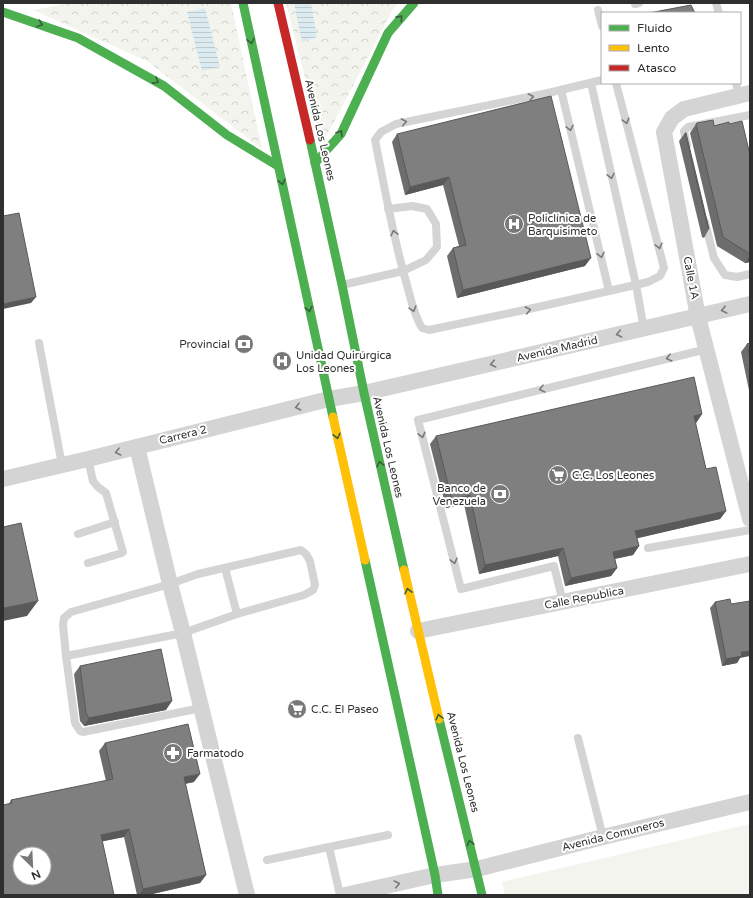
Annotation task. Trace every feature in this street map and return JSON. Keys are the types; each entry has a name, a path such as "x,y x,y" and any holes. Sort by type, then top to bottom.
{"street":[{"path":"243,3 435,875 438,895"},
{"name":"Avenida Los Leones","path":"278,3 315,163 364,393 418,631 477,869 482,895"},
{"path":"315,163 341,134 388,32 414,3"},
{"path":"3,12 78,38 111,56 164,86 227,135 278,166"},
{"name":"Calle 1A","path":"742,91 684,109 672,118 664,132 698,317 750,519"},
{"name":"Avenida Madrid","path":"364,393 750,304"},
{"name":"Carrera 2","path":"3,479 329,399 364,393"},
{"path":"138,447 170,584 247,895"},
{"name":"Calle Republica","path":"418,631 750,564"},
{"name":"Avenida Comuneros","path":"353,894 435,875 477,869 750,802"}],"lane":[{"path":"598,10 601,22"},
{"path":"601,80 562,90 396,124 381,132 375,140 388,209 403,271 417,320 422,328 429,330 529,309 648,282 660,276 664,268 616,84"},
{"path":"591,83 636,285 644,329"},
{"path":"562,90 609,291"},
{"path":"689,154 684,131 688,127 750,115"},
{"path":"342,285 403,271 426,260 437,247 436,224 427,209 412,206 388,209"},
{"path":"703,213 714,258 726,274 737,277 750,274"},
{"path":"40,343 62,465"},
{"path":"563,602 554,566 461,589 418,420 707,349"},
{"path":"88,459 93,480 98,487 106,493 123,552 88,564"},
{"path":"78,534 115,522"},
{"path":"648,548 750,530"},
{"path":"66,656 183,633 237,614 304,595 313,590 315,585 310,561 306,554 301,550 198,574 170,584 71,612 64,618 63,625 66,656 75,723 80,731 83,732 201,708"},
{"path":"225,568 237,614"},
{"path":"578,738 603,837"},
{"path":"267,860 388,835"},
{"path":"329,847 340,895"}],"green space":[{"path":"71,3 231,3 262,149 147,61 33,10"},
{"path":"286,3 398,3 392,11 322,145"},
{"path":"750,824 750,895 505,895 502,882"}],"shaded area":[{"path":"294,3 311,3 317,37 302,42"},
{"path":"205,8 220,67 202,71 187,12"}],"building":[{"path":"691,5 694,12 654,12"},
{"name":"Policlínica de Barquisimeto","path":"551,96 591,258 463,290 453,248 466,245 449,177 410,187 397,134"},
{"path":"713,120 714,126 729,122 729,124 742,121 750,155 750,254 723,237 696,124"},
{"path":"686,133 709,229 708,228"},
{"path":"19,213 36,297 3,304 3,216"},
{"path":"750,343 750,359 747,344"},
{"path":"694,377 702,414 694,416 706,469 716,467 726,511 635,531 639,546 613,552 617,568 571,578 563,548 485,565 470,495 452,500 436,436"},
{"path":"21,523 38,601 4,608 3,527"},
{"path":"730,599 731,604 750,601 750,651 741,652 742,656 726,659 715,602"},
{"path":"161,649 172,701 89,718 86,713 80,666"},
{"path":"188,724 200,774 184,777 206,875 143,889 129,829 101,835 114,895 3,895 3,805 12,803 11,800 113,779 105,743"}],"traffic: fast":[{"path":"243,3 333,417"},
{"path":"315,163 341,134 388,33 414,3"},
{"path":"3,12 78,38 164,86 227,135 278,166"},
{"path":"310,140 364,393 404,570"},
{"path":"365,560 435,875 438,895"},
{"path":"439,719 482,895"}],"traffic: slow":[{"path":"333,417 365,560"},
{"path":"404,570 439,719"}],"traffic: jam":[{"path":"278,3 310,140"}],"place":[{"name":"Policlínica de Barquisimeto","path":"514,224"},
{"name":"Provincial","path":"244,344"},
{"name":"Unidad Quirúrgica Los Leones","path":"282,361"},
{"name":"C.C. Los Leones","path":"558,475"},
{"name":"Banco de Venezuela","path":"500,494"},
{"name":"C.C. El Paseo","path":"297,709"},
{"name":"Farmatodo","path":"173,753"}]}
